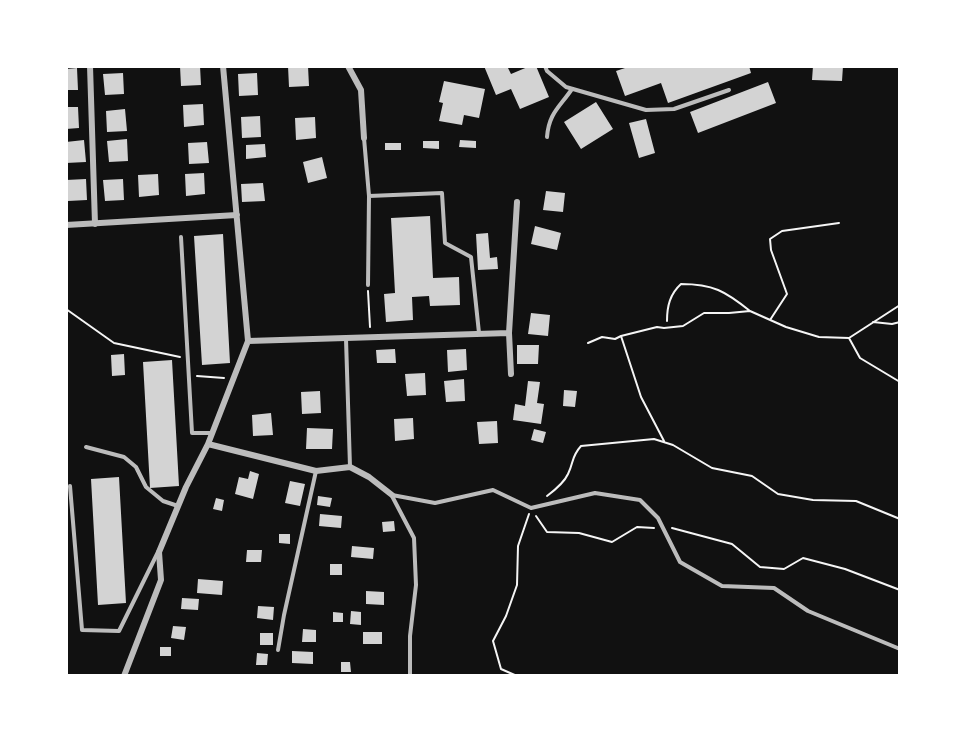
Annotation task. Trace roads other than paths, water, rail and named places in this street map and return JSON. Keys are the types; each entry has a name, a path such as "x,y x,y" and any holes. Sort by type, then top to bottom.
{"street":[{"path":"90,66 95,224"},
{"path":"124,676 161,580 159,552 208,444 248,341 223,66"},
{"path":"348,66 360,90 364,138"},
{"path":"511,374 509,333 517,202"},
{"path":"66,225 237,215"},
{"path":"248,341 509,333"},
{"path":"208,444 316,471 350,467 369,477 392,495"}],"lane":[{"path":"545,66 547,71 566,87 646,110 663,111 729,90"},
{"path":"547,137 549,122 555,110 572,88"},
{"path":"364,138 369,196 368,285"},
{"path":"369,196 441,193 446,243 471,257 479,333"},
{"path":"181,237 192,433 212,433"},
{"path":"346,338 350,467"},
{"path":"86,447 124,457 136,467 146,488 163,501 178,506"},
{"path":"278,650 316,471"},
{"path":"70,486 82,630 119,631 159,552"},
{"path":"392,495 435,502 494,490 531,508 595,494 640,500 658,518 680,562 722,586 774,588 808,611 900,649"},
{"path":"392,495 414,538 416,585 411,636 411,676"}]}
